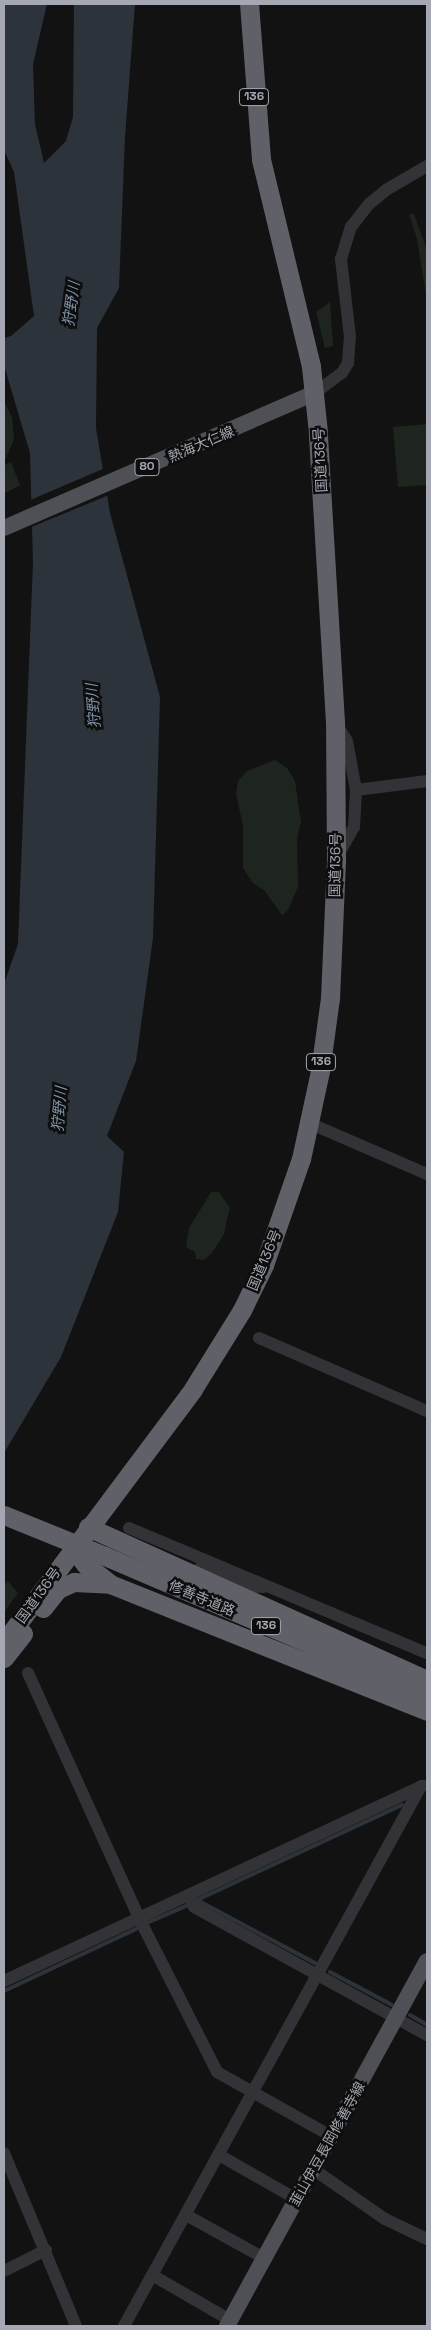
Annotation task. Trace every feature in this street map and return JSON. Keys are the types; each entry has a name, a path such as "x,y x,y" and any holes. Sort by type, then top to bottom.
{"highway":[{"name":"国道136号","path":"4,1642 72,1548 193,1388 242,1310 282,1216 302,1160 330,998 336,859 335,722 315,393 261,159 249,4"},
{"name":"修善寺道路","path":"4,1515 427,1694"},
{"path":"88,1527 132,1549 427,1680"},
{"path":"72,1548 86,1565 110,1584"},
{"path":"4,1658 58,1589 84,1580 110,1584 138,1594 304,1664 427,1711"}],"main road":[{"name":"熱海大仁線","path":"4,528 290,406 315,393"},
{"name":"韮山伊豆長岡修善寺線","path":"228,2323 427,1961"}],"street":[{"path":"315,393 342,373 348,363 350,337 341,259 351,227 369,204 386,190 427,166"},
{"path":"335,722 347,741 356,790 354,827 336,859"},
{"path":"356,790 427,781"},
{"path":"309,1123 427,1174"},
{"path":"259,1338 427,1411"},
{"path":"129,1528 427,1653"},
{"path":"132,1549 148,1545 244,1586 268,1586"},
{"path":"28,1673 139,1918 217,2072 331,2136"},
{"path":"4,1981 424,1786"},
{"path":"124,2326 424,1786"},
{"path":"188,1895 194,1907 427,2035"},
{"path":"4,2153 46,2250 76,2326"},
{"path":"219,2155 296,2199"},
{"path":"313,2169 385,2219 427,2239"},
{"path":"186,2215 264,2258"},
{"path":"4,2271 46,2250"},
{"path":"152,2275 228,2323"}],"shaded area":[{"path":"409,214 414,214 427,250 427,302 417,239"},
{"path":"330,302 333,346 325,348 316,312"},
{"path":"4,401 12,417 14,440 4,462"},
{"path":"427,424 427,485 398,487 393,427"},
{"path":"11,462 20,485 4,494 4,465"},
{"path":"275,760 287,768 295,781 301,822 297,838 298,887 288,910 282,915 264,890 253,883 243,868 243,825 236,794 238,781 247,771"},
{"path":"211,1192 219,1192 230,1208 224,1234 212,1253 204,1260 196,1259 195,1252 186,1247 189,1228"},
{"path":"8,1581 18,1593 4,1612 4,1585"}],"water":[{"name":"狩野川","path":"4,4 47,4 33,64 35,124 44,163 66,141 73,117 74,4 135,4 125,137 119,288 97,328 96,428 110,513 160,697 153,938 136,1061 107,1136 124,1152 118,1212 61,1357 4,1453 4,984 18,944 33,562 30,453 4,365 4,338 11,336 34,316 14,172 4,150"}],"pier":[{"path":"105,468 109,495 29,528 28,501"}],"waterway":[{"path":"197,1900 402,1805"},
{"path":"197,1900 315,1963"},
{"path":"149,1922 186,1906"},
{"path":"4,1991 136,1929"},
{"path":"330,1972 392,2005"},
{"path":"410,2015 427,2025"}]}
